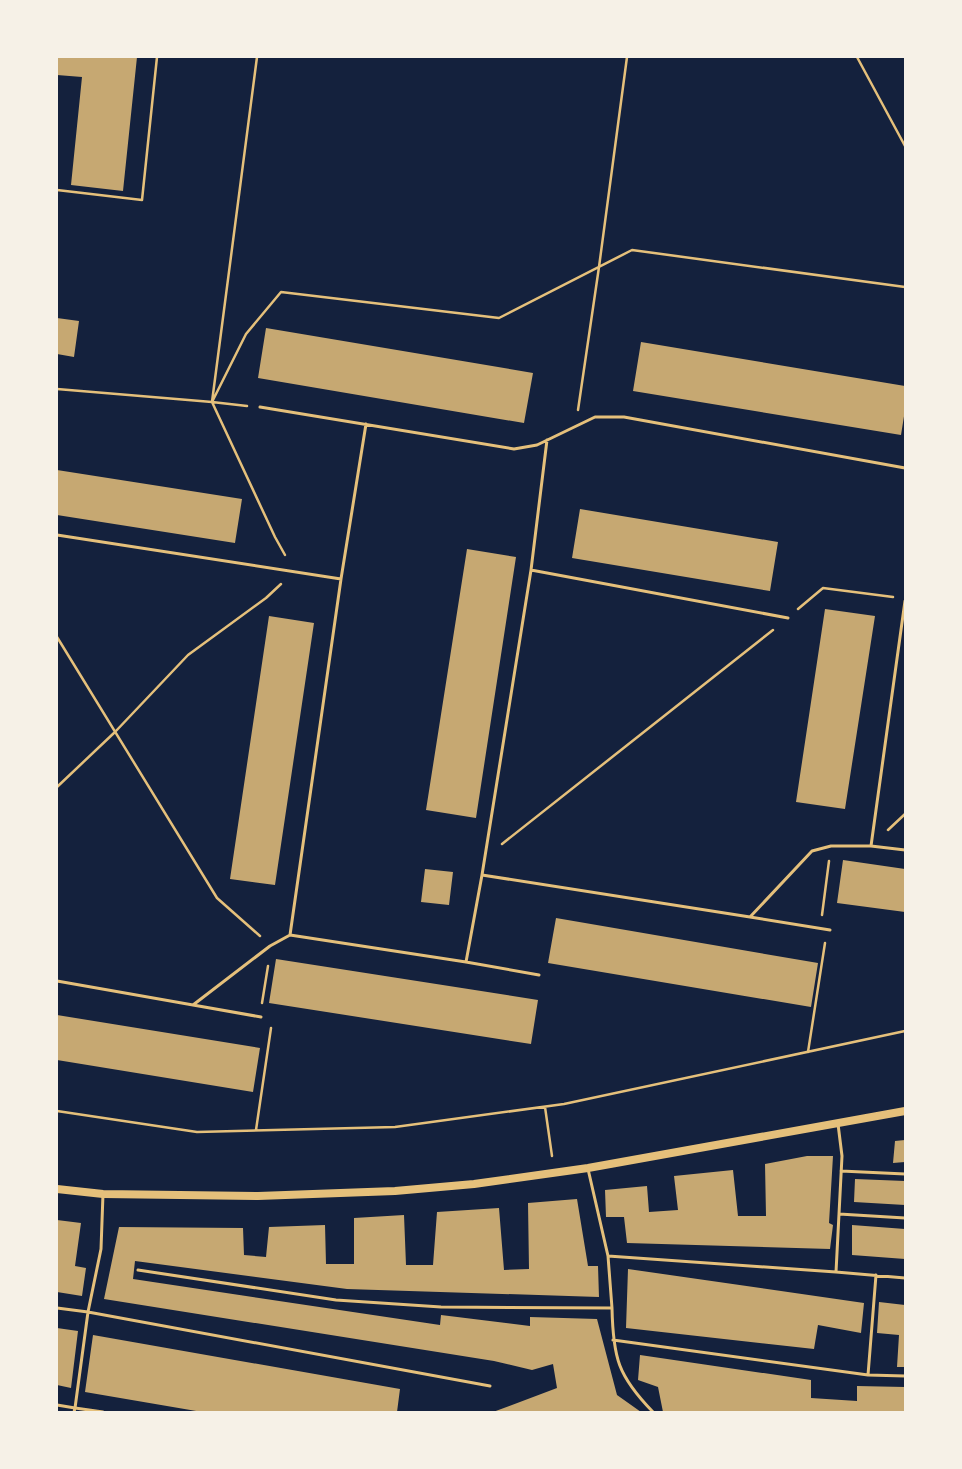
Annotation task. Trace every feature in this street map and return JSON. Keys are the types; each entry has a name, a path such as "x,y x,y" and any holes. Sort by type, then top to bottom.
{"main road":[{"path":"57,1189 103,1194 258,1196 394,1191 474,1184 588,1168 905,1111"}],"lane":[{"path":"260,407 514,449 537,445 595,417 624,417 905,468"},
{"path":"290,934 341,579 366,424"},
{"path":"466,962 486,857 531,570 548,440"},
{"path":"57,535 341,579"},
{"path":"531,570 788,618"},
{"path":"871,846 905,601"},
{"path":"750,917 812,851 831,846 871,846 905,850"},
{"path":"482,875 830,930"},
{"path":"193,1005 270,946 290,934 539,975"},
{"path":"57,981 261,1017"},
{"path":"836,1272 842,1156 838,1124"},
{"path":"588,1168 608,1256 613,1340 621,1372 633,1391 653,1412"},
{"path":"841,1171 905,1174"},
{"path":"74,1412 88,1312 101,1249 103,1194"},
{"path":"839,1214 905,1218"},
{"path":"608,1256 905,1278"},
{"path":"138,1270 336,1300 441,1307 612,1308"},
{"path":"868,1375 876,1275"},
{"path":"57,1308 88,1312 490,1386"},
{"path":"613,1340 868,1375 905,1376"},
{"path":"57,1405 103,1412"}],"path":[{"path":"57,190 142,200 157,57"},
{"path":"57,787 115,732 188,655 266,598 295,572 275,537 212,402 257,57"},
{"path":"576,426 627,57"},
{"path":"857,57 905,146"},
{"path":"212,402 246,334 281,292 499,318 632,250 905,287"},
{"path":"57,388 260,407"},
{"path":"486,857 788,618 823,588 898,598"},
{"path":"57,637 217,898 270,946 261,1017 271,1024 256,1130"},
{"path":"808,1052 826,944 820,928 831,846"},
{"path":"57,1111 197,1132 394,1127 558,1105 905,1031"}],"building":[{"path":"57,57 137,57 123,191 71,185 82,77 57,75"},
{"path":"57,318 79,321 74,357 57,354"},
{"path":"266,328 533,373 524,423 258,378"},
{"path":"641,342 905,386 905,410 901,435 633,391"},
{"path":"57,470 242,499 235,543 57,515"},
{"path":"580,509 778,542 770,591 572,558"},
{"path":"467,549 516,557 476,818 426,810"},
{"path":"825,609 875,616 845,809 796,802"},
{"path":"269,616 314,623 275,885 230,879"},
{"path":"843,860 905,869 905,912 837,903"},
{"path":"425,869 453,872 449,905 421,902"},
{"path":"556,918 818,963 811,1007 548,963"},
{"path":"276,959 538,1000 531,1044 269,1003"},
{"path":"57,1015 260,1048 253,1092 57,1060"},
{"path":"905,1140 905,1162 893,1163 895,1141"},
{"path":"807,1156 833,1156 829,1223 833,1225 830,1249 627,1243 624,1217 606,1217 605,1190 647,1186 649,1212 678,1210 674,1176 733,1170 738,1216 766,1216 765,1164"},
{"path":"855,1179 905,1181 905,1205 854,1202"},
{"path":"577,1199 588,1266 598,1266 599,1297 347,1289 135,1261 133,1279 440,1325 441,1315 530,1326 530,1317 597,1319 617,1395 641,1412 493,1412 557,1388 553,1364 532,1370 494,1361 104,1299 119,1227 243,1228 244,1255 266,1257 269,1227 325,1225 326,1264 354,1264 354,1218 404,1215 406,1265 433,1265 437,1212 499,1208 504,1270 529,1269 528,1203"},
{"path":"57,1220 81,1223 75,1266 86,1268 82,1296 57,1292"},
{"path":"852,1225 905,1229 905,1259 852,1255"},
{"path":"628,1269 864,1303 861,1333 818,1325 814,1349 626,1328"},
{"path":"879,1302 905,1305 905,1367 897,1367 899,1335 877,1333"},
{"path":"57,1328 78,1331 71,1388 57,1385"},
{"path":"93,1335 400,1389 397,1412 202,1412 85,1392"},
{"path":"640,1355 811,1380 811,1398 857,1401 857,1386 905,1387 905,1412 663,1412 658,1387 638,1380"}]}
